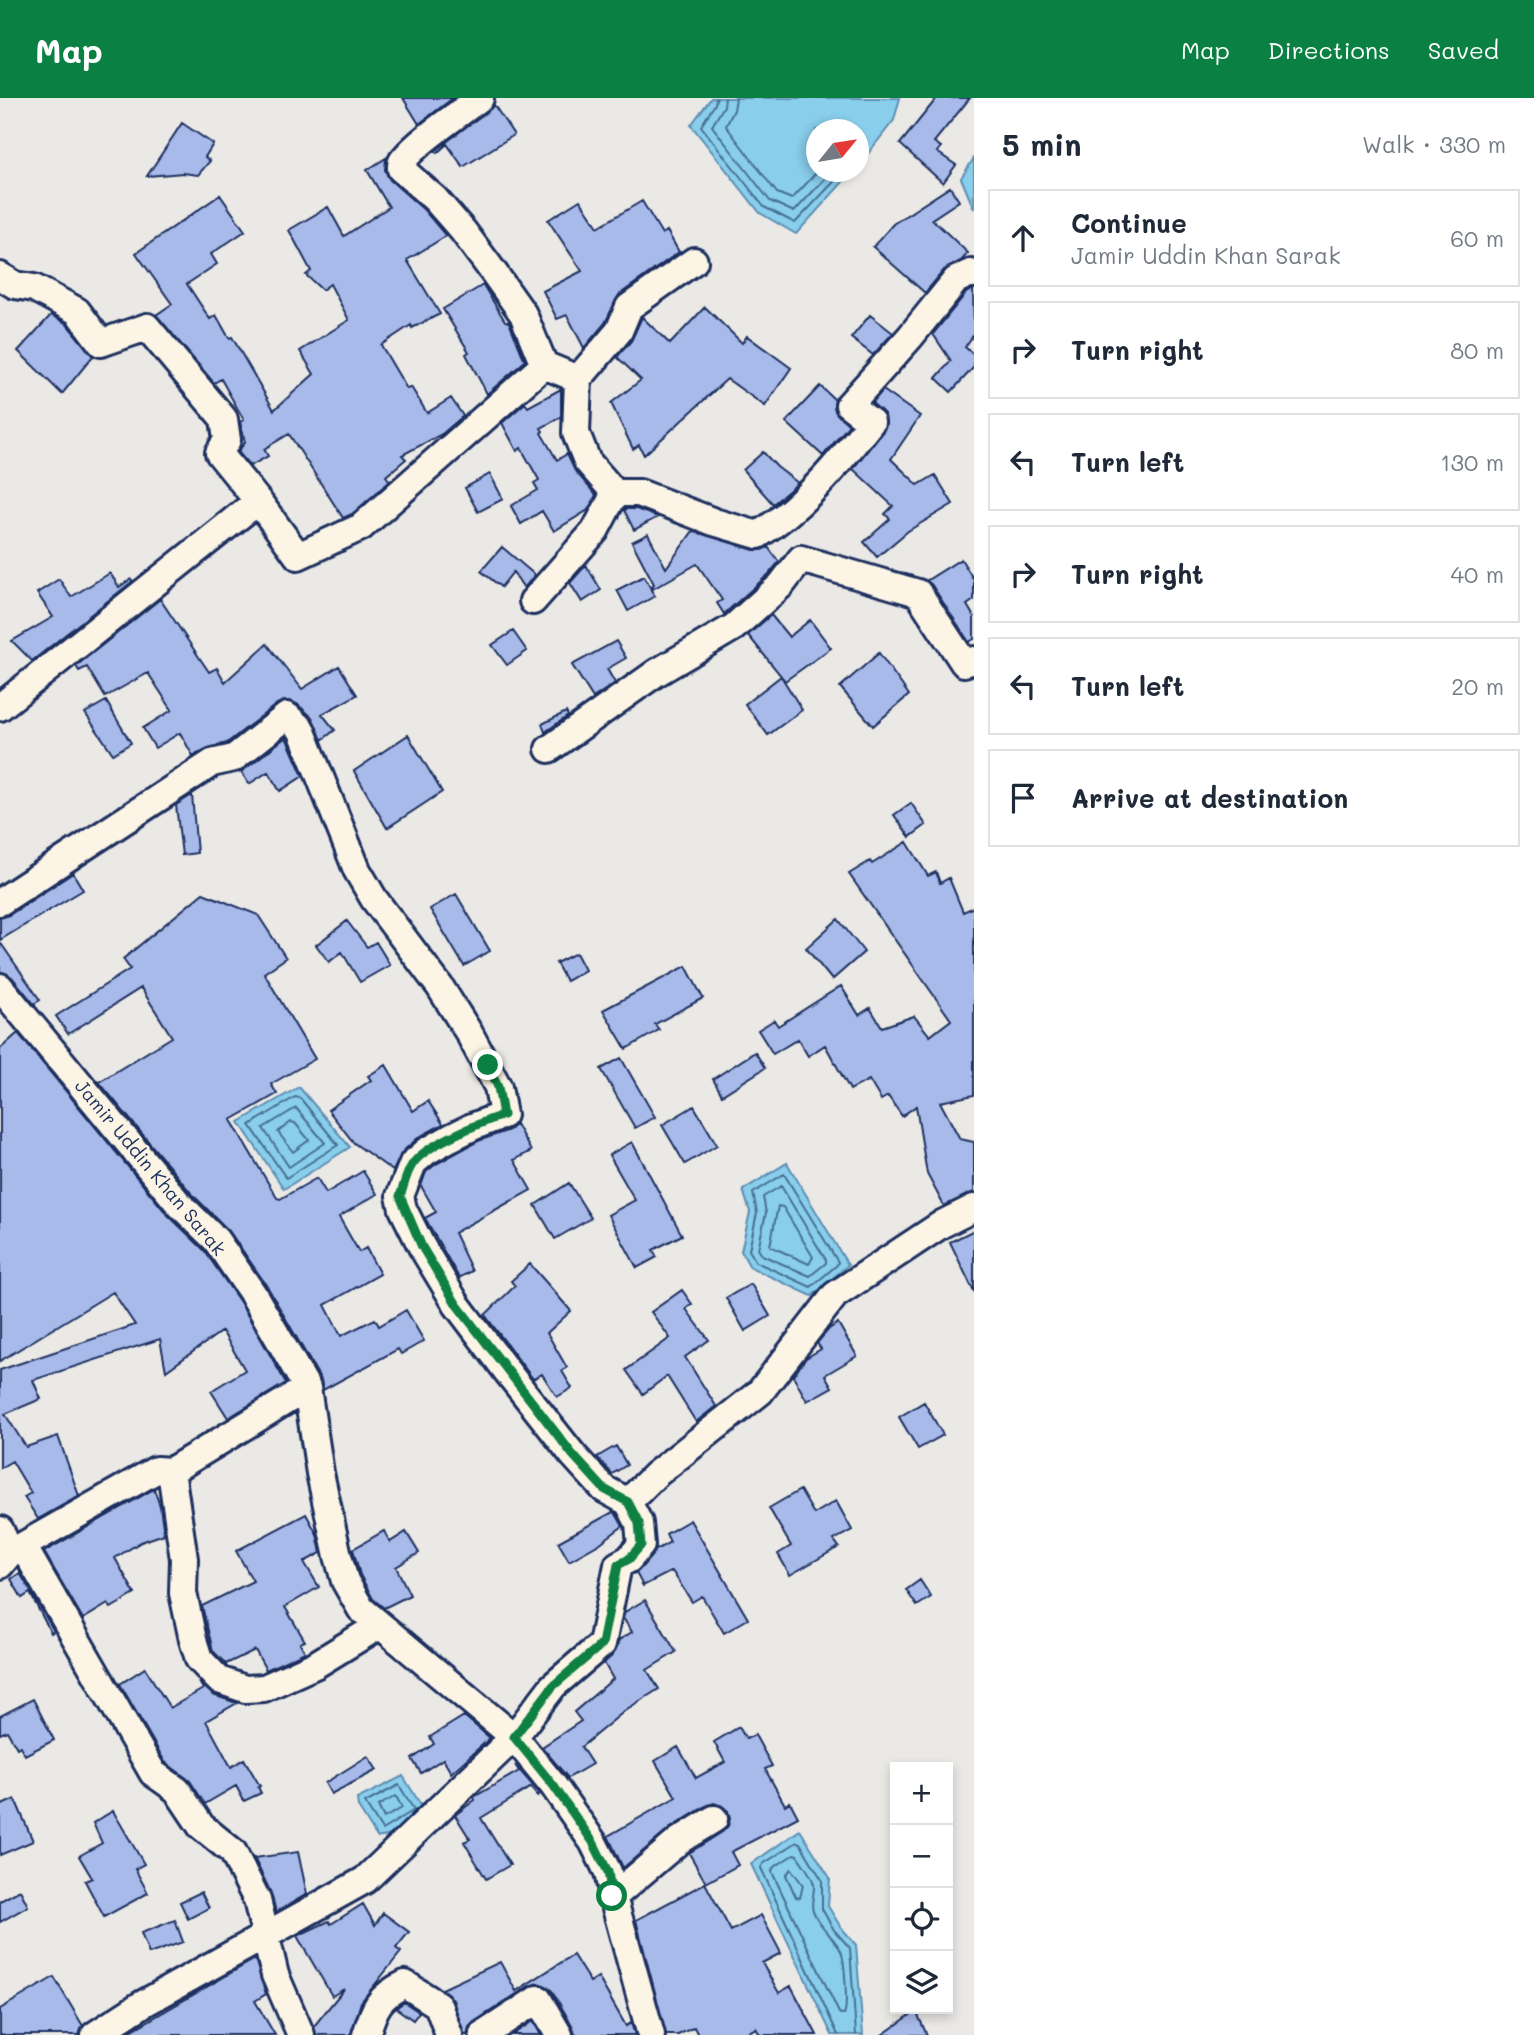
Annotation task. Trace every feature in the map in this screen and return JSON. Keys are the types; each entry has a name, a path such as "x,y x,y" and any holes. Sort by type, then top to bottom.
{"street":[{"path":"480,98 402,160 401,169 435,199 463,231 523,314 544,365 578,379"},
{"path":"614,493 587,461 576,433 578,379 619,331 629,307 694,261"},
{"path":"614,493 639,493 714,522 758,535 800,503 838,465 870,422 849,405 910,337 956,280 974,274"},
{"path":"0,276 15,285 34,288 77,310 101,343 147,327 224,419 227,440 219,453 258,500 298,556 361,527 544,365"},
{"path":"533,601 595,531 614,493"},
{"path":"0,707 258,500"},
{"path":"549,749 656,673 734,627 781,585 802,559 918,593 964,663 974,660"},
{"path":"0,902 212,763 233,758 287,716 301,729 357,870 374,899 440,987 470,1033 488,1065 502,1104 503,1115 472,1126 412,1163 400,1196 404,1209 422,1247 457,1305 509,1374 573,1455 604,1489 628,1502 639,1523 641,1545 629,1559 618,1565 602,1644 553,1686 514,1737 365,1880 141,2005 95,2035"},
{"name":"Jamir Uddin Khan Sarak","path":"0,987 179,1204 216,1240 253,1294 307,1388 320,1473 345,1581 361,1609 514,1737 553,1785 593,1842 608,1872 612,1896 651,2035"},
{"path":"628,1502 655,1475 760,1392 835,1295 942,1224 974,1208"},
{"path":"301,2035 275,1975 257,1900 233,1852 201,1826 177,1790 153,1773 8,1548 156,1470 171,1471 307,1388"},
{"path":"171,1471 184,1559 183,1592 193,1640 200,1660 219,1680 245,1689 264,1688 315,1665 380,1625"},
{"path":"612,1896 680,1840 714,1819"},
{"path":"366,2035 379,2001 391,1990 405,1984 438,2005 449,2035"},
{"path":"483,2035 538,1999 559,2035"}],"water":[{"path":"711,98 900,98 894,120 869,152 869,119 806,119 806,182 843,182 796,234 760,213 691,125"},
{"path":"974,158 974,209 961,178"},
{"path":"299,1087 350,1147 284,1189 239,1122"},
{"path":"787,1163 848,1265 812,1296 750,1267 741,1251 750,1212 743,1190"},
{"path":"403,1776 424,1810 396,1832 377,1837 358,1807 357,1799"},
{"path":"800,1830 830,1878 828,1906 856,1945 863,2035 832,2035 751,1864"}],"building":[{"path":"403,98 453,98 419,124"},
{"path":"937,98 970,98 934,142 941,147 937,152 956,165 943,183 900,144"},
{"path":"494,105 514,135 463,167 447,144 437,153 435,151"},
{"path":"182,123 213,144 205,157 210,161 198,175 183,173 147,176"},
{"path":"386,158 385,170 390,180 424,210 446,236 407,260 440,314 412,328 411,325 381,345 407,389 411,387 427,413 451,398 463,416 442,434 402,455 406,459 386,476 390,481 352,514 343,518 289,434 264,449 268,456 250,466 238,452 245,442 240,422 244,420 221,379 214,383 156,315 172,304 136,253 220,195 245,231 211,254 217,264 187,284 210,319 216,315 229,338 232,337 274,410 314,374 300,351 349,320 330,284 322,290 306,275 311,271 289,230 328,207 344,236 389,207 367,170"},
{"path":"950,187 959,201 932,219 968,253 962,260 944,270 925,293 873,247 893,224"},
{"path":"580,200 598,227 642,201 662,234 667,231 679,252 619,295 605,323 584,348 567,315 557,319 543,291 582,271 548,220"},
{"path":"483,285 505,321 509,322 525,361 487,394 466,354 469,352 443,309"},
{"path":"973,289 974,334 965,347 974,355 974,367 951,392 936,378 951,361 933,334 966,293"},
{"path":"705,307 742,343 747,336 791,368 765,406 727,379 644,455 639,445 633,449 611,403 641,380 617,357 631,341 642,317 670,344"},
{"path":"51,315 66,323 93,356 62,394 18,351"},
{"path":"870,315 893,333 873,355 851,338"},
{"path":"820,386 835,400 835,411 849,425 823,456 786,422"},
{"path":"561,389 561,417 541,428 541,433 557,460 567,454 575,471 596,495 588,510 554,531 542,511 521,524 511,506 538,490 534,483 539,480 521,448 517,451 502,423 525,403 528,407"},
{"path":"883,390 920,416 891,459 918,485 935,475 953,504 908,531 877,557 864,542 890,519 885,514 893,506 853,469 886,425 885,415 872,403"},
{"path":"763,452 798,483 773,504 743,470"},
{"path":"490,474 503,499 478,512 465,488"},
{"path":"636,509 658,517 634,530 624,510"},
{"path":"693,531 754,550 768,547 779,562 724,614 717,603 722,600 697,564 651,590 655,596 628,611 617,590 644,576 651,589 654,584 632,542 648,534 666,568"},
{"path":"502,547 535,575 524,588 513,572 501,587 481,571"},
{"path":"961,559 974,580 974,600 967,605 974,617 974,639 969,642 931,584 926,581"},
{"path":"586,565 601,590 582,602 570,583"},
{"path":"110,573 119,587 131,579 133,581 32,661 12,641 53,617 37,593 59,579 71,597"},
{"path":"160,599 209,672 217,668 225,682 267,644 302,689 339,666 357,695 322,714 335,730 322,740 312,717 297,704 285,701 277,704 227,743 208,748 193,756 180,733 155,748 143,728 172,710 148,673 105,697 87,667 79,671 76,666"},
{"path":"771,615 789,637 810,620 831,648 785,681 748,635"},
{"path":"513,631 527,651 507,665 492,645"},
{"path":"616,641 626,658 607,669 615,683 593,698 572,665"},
{"path":"879,653 909,695 873,726 840,687"},
{"path":"781,676 802,710 768,735 745,704"},
{"path":"106,701 131,743 113,754 85,713"},
{"path":"566,712 568,716 545,732 542,724"},
{"path":"408,735 442,792 387,828 354,771"},
{"path":"286,737 303,776 280,791 268,772 249,784 241,772"},
{"path":"192,795 197,853 182,855 176,805"},
{"path":"911,803 926,825 910,837 894,815"},
{"path":"907,842 928,876 936,872 940,883 949,878 963,912 974,907 974,1095 940,1102 960,1139 974,1142 974,1192 944,1206 927,1174 916,1106 902,1116 888,1096 881,1100 869,1080 850,1090 825,1045 808,1056 798,1039 773,1054 758,1030 774,1020 778,1026 841,986 859,1015 870,1008 882,1027 914,1016 930,1036 951,1020 849,874 870,861 872,864"},
{"path":"73,873 83,890 0,940 0,918 9,915"},
{"path":"203,893 258,915 286,958 264,973 315,1059 271,1084 277,1094 231,1120 277,1198 280,1199 317,1178 326,1193 363,1171 377,1194 339,1217 359,1252 366,1248 380,1274 325,1305 341,1336 375,1319 379,1326 406,1310 424,1341 401,1354 398,1349 323,1390 321,1380 267,1286 229,1231 191,1193 99,1082 172,1037 141,988 68,1034 56,1016 130,969 123,959"},
{"path":"456,894 490,951 464,966 430,909"},
{"path":"838,919 864,952 832,980 806,948"},
{"path":"347,921 367,947 376,942 390,965 360,982 342,952 329,962 316,945"},
{"path":"0,942 40,1000 34,1004 12,977 0,972"},
{"path":"576,953 585,970 566,981 556,963"},
{"path":"686,966 703,998 655,1024 659,1030 626,1049 603,1010"},
{"path":"18,1033 167,1214 204,1250 240,1302 286,1383 228,1418 211,1391 245,1370 222,1331 166,1371 160,1339 33,1380 41,1399 5,1414 26,1447 58,1436 79,1496 38,1519 24,1497 31,1493 12,1461 0,1468 0,1370 135,1325 113,1292 0,1361 0,1049"},
{"path":"755,1052 765,1068 722,1095 713,1079"},
{"path":"621,1058 655,1117 635,1128 601,1069"},
{"path":"386,1065 413,1111 428,1101 443,1124 419,1137 403,1151 393,1171 354,1143 328,1110 371,1080 368,1076"},
{"path":"694,1106 717,1145 685,1164 662,1125"},
{"path":"516,1124 531,1151 514,1160 531,1190 454,1233 472,1271 459,1278 425,1218 436,1212 421,1186 426,1172 478,1141 509,1130"},
{"path":"632,1142 682,1235 653,1250 657,1257 637,1268 608,1215 635,1200 609,1155"},
{"path":"569,1183 591,1218 555,1239 535,1205"},
{"path":"974,1230 974,1292 950,1242"},
{"path":"530,1264 571,1311 547,1333 567,1368 562,1371 572,1388 557,1397 542,1374 533,1379 485,1315 515,1286 511,1281"},
{"path":"751,1284 770,1316 745,1331 726,1298"},
{"path":"682,1290 692,1304 686,1309 709,1340 685,1357 716,1406 696,1422 667,1376 643,1394 626,1370 670,1338 651,1312"},
{"path":"838,1323 857,1356 825,1375 832,1387 807,1401 793,1376 806,1358 821,1349 817,1343"},
{"path":"924,1402 943,1435 918,1449 899,1417"},
{"path":"616,1446 627,1465 612,1474 597,1457"},
{"path":"154,1489 160,1506 164,1534 141,1542 115,1558 135,1594 111,1608 108,1604 83,1619 44,1552"},
{"path":"800,1490 814,1514 836,1501 852,1530 834,1540 839,1547 790,1575 778,1554 791,1546 769,1508"},
{"path":"613,1512 623,1526 569,1561 558,1542"},
{"path":"306,1514 317,1534 321,1553 304,1562 319,1587 285,1607 305,1641 300,1643 305,1652 266,1670 255,1650 226,1664 213,1651 202,1606 253,1581 236,1551"},
{"path":"690,1520 748,1619 724,1633 702,1596 692,1602 672,1571 643,1586 636,1573 656,1550 670,1542 666,1534"},
{"path":"384,1531 390,1542 406,1532 419,1553 396,1567 410,1595 384,1608 373,1599 360,1575 353,1549"},
{"path":"20,1573 54,1631 51,1633 30,1593 22,1598 11,1579"},
{"path":"920,1580 931,1597 917,1606 906,1590"},
{"path":"645,1600 676,1652 647,1670 659,1689 627,1709 581,1747 592,1764 568,1778 542,1747 581,1721 574,1712 613,1679 604,1663 613,1655 619,1640 632,1632 623,1618 625,1612"},
{"path":"145,1668 170,1708 203,1689 199,1682 213,1695 237,1703 206,1721 231,1767 244,1759 260,1786 258,1787 261,1793 244,1801 236,1786 205,1804 190,1781 165,1762 120,1684"},
{"path":"33,1699 54,1740 25,1755 20,1746 17,1748 7,1731 0,1734 0,1716"},
{"path":"464,1716 490,1738 451,1773 443,1759 421,1773 412,1759 434,1744 430,1737"},
{"path":"739,1727 746,1739 755,1735 772,1766 765,1769 785,1805 790,1802 798,1817 731,1852 738,1865 706,1883 689,1853 728,1826 728,1811 714,1803 672,1827 623,1868 608,1836 676,1797 655,1761 678,1747 696,1778 725,1762 714,1742"},
{"path":"368,1756 377,1770 331,1794 325,1783"},
{"path":"515,1765 540,1794 537,1796 531,1787 481,1818 510,1865 486,1879 464,1842 470,1839 455,1815 475,1800 474,1797 519,1771"},
{"path":"15,1799 33,1841 0,1855 0,1806"},
{"path":"113,1811 144,1864 135,1869 148,1893 104,1917 85,1881 92,1878 79,1856 102,1843 93,1823"},
{"path":"298,1852 307,1894 276,1912 271,1893 254,1858"},
{"path":"705,1883 731,1931 761,1915 781,1953 762,1963 779,1993 791,1986 817,2035 760,2035 756,2028 743,2035 698,2035 694,2027 678,2035 666,2035 636,1920"},
{"path":"20,1890 28,1906 0,1922 0,1901"},
{"path":"201,1892 209,1908 188,1919 180,1902"},
{"path":"363,1904 375,1925 383,1913 409,1932 396,1948 401,1952 361,2002 351,2035 316,2035 314,2026 344,1989 332,1996 297,1936 329,1921 331,1924"},
{"path":"175,1920 183,1942 149,1954 141,1933"},
{"path":"573,1955 590,1982 598,1977 626,2026 631,2023 635,2035 575,2035 552,1991 538,1983 529,1986 474,2022 467,2035 464,2035 453,2000 442,1989 500,1962 516,1991"},
{"path":"255,1959 266,1994 255,2001 275,2035 124,2035"},
{"path":"54,1977 83,2026 79,2035 0,2035 0,2009"},
{"path":"404,2002 419,2012 413,2020 396,2008"},
{"path":"912,2014 917,2014 927,2035 882,2035"},
{"path":"533,2021 541,2035 512,2035"}],"route":[{"path":"488,1065 498,1087 503,1115 472,1126 412,1163 400,1196 422,1247 457,1305 573,1455 604,1489 628,1502 639,1523 641,1545 629,1559 618,1565 602,1644 553,1686 514,1737 553,1785 593,1842 608,1872 612,1896"}]}
